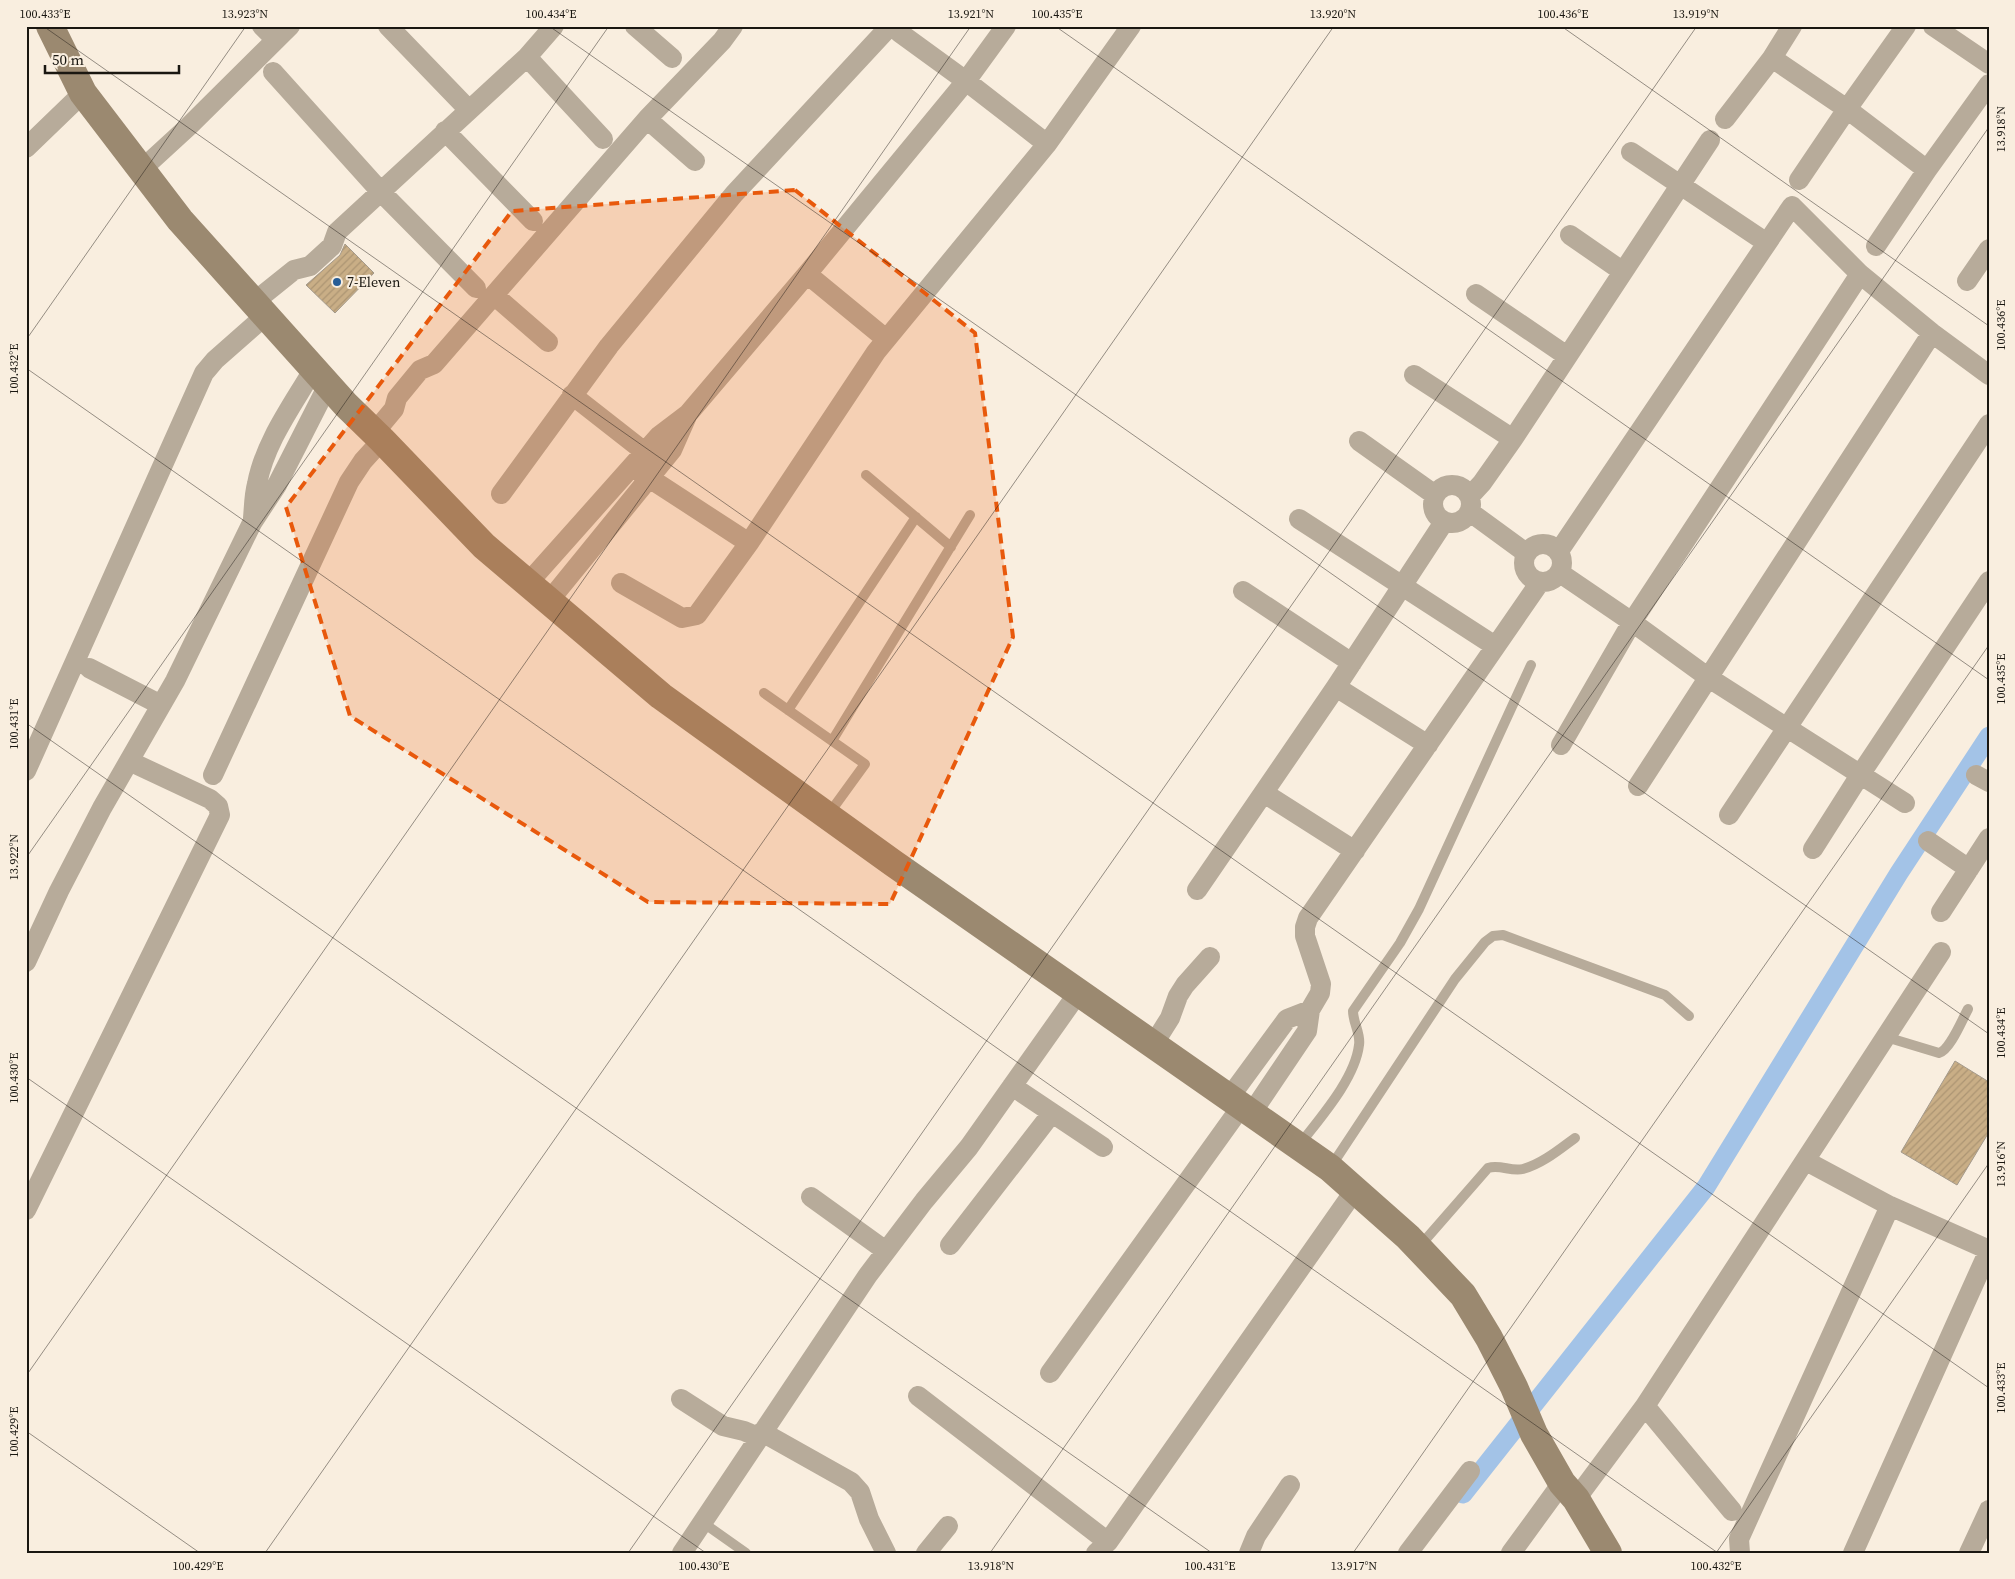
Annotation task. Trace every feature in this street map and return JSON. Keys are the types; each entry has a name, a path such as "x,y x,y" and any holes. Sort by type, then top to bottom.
{"street":[{"path":"50,26 82,93 180,220 346,405 484,546 660,696 1078,993 1297,1147 1330,1168 1418,1247 1463,1294 1489,1338 1514,1387 1534,1434 1608,1553"},
{"path":"141,170 189,126 269,33 290,26"},
{"path":"388,26 469,110"},
{"path":"26,771 204,373 294,270 300,256 324,235 338,232 527,57 554,26"},
{"path":"635,26 672,58"},
{"path":"213,776 349,482 394,409 397,398 420,370 434,364 647,120 722,41 733,26"},
{"path":"501,494 572,395 734,194 890,26"},
{"path":"896,26 900,32 1047,144"},
{"path":"528,583 569,537 647,466 672,450 688,414 807,274 966,81 1006,26"},
{"path":"621,583 682,618 690,618 697,615 749,543 886,339 1047,144 1131,26"},
{"path":"1725,120 1772,58 1792,26"},
{"path":"1799,180 1906,26"},
{"path":"1933,26 1989,64"},
{"path":"527,57 603,139"},
{"path":"1772,58 1847,109 1927,170"},
{"path":"273,72 381,192 476,288"},
{"path":"1876,246 1927,170 1989,84"},
{"path":"26,148 82,93"},
{"path":"647,120 695,161"},
{"path":"445,131 533,221"},
{"path":"1526,553 1470,504 1465,490 1455,485 1443,487 1435,495 1433,501 1435,514 1444,522 1456,523 1466,517 1470,504 1482,483 1710,140"},
{"path":"1631,152 1767,243"},
{"path":"1559,551 1792,206 1860,274 1932,333 1989,375"},
{"path":"1570,235 1622,271"},
{"path":"1967,282 1989,250"},
{"path":"807,274 886,339"},
{"path":"1561,745 1632,622 1860,274"},
{"path":"1476,294 1567,356"},
{"path":"495,296 548,342"},
{"path":"1638,786 1932,333"},
{"path":"1414,376 1513,439"},
{"path":"26,962 59,891 102,808 161,705 252,523 277,485 321,378"},
{"path":"572,395 647,466 749,543"},
{"path":"1730,815 1989,424"},
{"path":"1360,441 1435,495"},
{"path":"549,601 589,552 647,466"},
{"path":"1299,519 1495,646"},
{"path":"1197,890 1336,687 1444,522"},
{"path":"569,537 589,552"},
{"path":"1546,543 1559,551 1563,566 1560,573 1548,582 1533,580 1527,574 1524,567 1526,553 1532,547 1546,543"},
{"path":"1560,573 1709,678 1905,803"},
{"path":"1050,1373 1240,1106 1307,1031 1310,1010 1320,993 1321,984 1305,936 1305,927 1314,907 1355,851 1540,582"},
{"path":"1813,850 1860,775 1989,582"},
{"path":"1242,591 1352,663"},
{"path":"89,668 161,705"},
{"path":"1336,687 1428,745"},
{"path":"26,1210 220,815 218,806 210,799 129,761"},
{"path":"1264,793 1355,851"},
{"path":"1941,912 1989,838"},
{"path":"1928,841 1969,869"},
{"path":"1512,1553 1646,1406 1941,952"},
{"path":"1153,1045 1170,1018 1178,996 1210,957"},
{"path":"682,1553 868,1275 924,1200 969,1147 1078,993"},
{"path":"1240,1106 1288,1019 1310,1010"},
{"path":"1012,1086 1103,1147"},
{"path":"950,1246 1052,1113"},
{"path":"1806,1161 1890,1206 1989,1250 1853,1553"},
{"path":"918,1396 1102,1548 1354,1190"},
{"path":"811,1197 886,1251"},
{"path":"1740,1553 1739,1539 1890,1206"},
{"path":"681,1399 723,1426 760,1434 850,1482 860,1492 886,1553"},
{"path":"1646,1406 1732,1511"},
{"path":"1408,1553 1470,1470"},
{"path":"1249,1553 1256,1536 1290,1485"},
{"path":"1969,1553 1989,1510"},
{"path":"926,1553 948,1526"}],"lane":[{"path":"866,475 951,547"},
{"path":"832,740 970,515"},
{"path":"788,710 916,517"},
{"path":"1297,1147 1347,1078 1360,1046 1353,1011 1400,943 1419,909 1531,665"},
{"path":"764,693 865,764 827,816"},
{"path":"1330,1168 1455,980 1479,948 1493,936 1503,935 1665,995 1689,1016"},
{"path":"1886,1037 1939,1053 1942,1052 1948,1047 1968,1009"},
{"path":"1418,1247 1488,1168 1493,1166 1513,1170 1524,1169 1575,1138"},
{"path":"702,1522 746,1553"}],"highlighted area":[{"path":"795,190 975,333 1013,637 890,904 648,902 350,716 286,507 512,211"}],"building":[{"path":"345,244 374,273 335,313 306,285 340,255"},
{"path":"1955,1061 1989,1082 1989,1132 1957,1185 1901,1152"}],"waterway":[{"path":"1463,1494 1706,1187 1899,873 1989,736"}],"place":[{"name":"7-Eleven","path":"337,282"}]}
